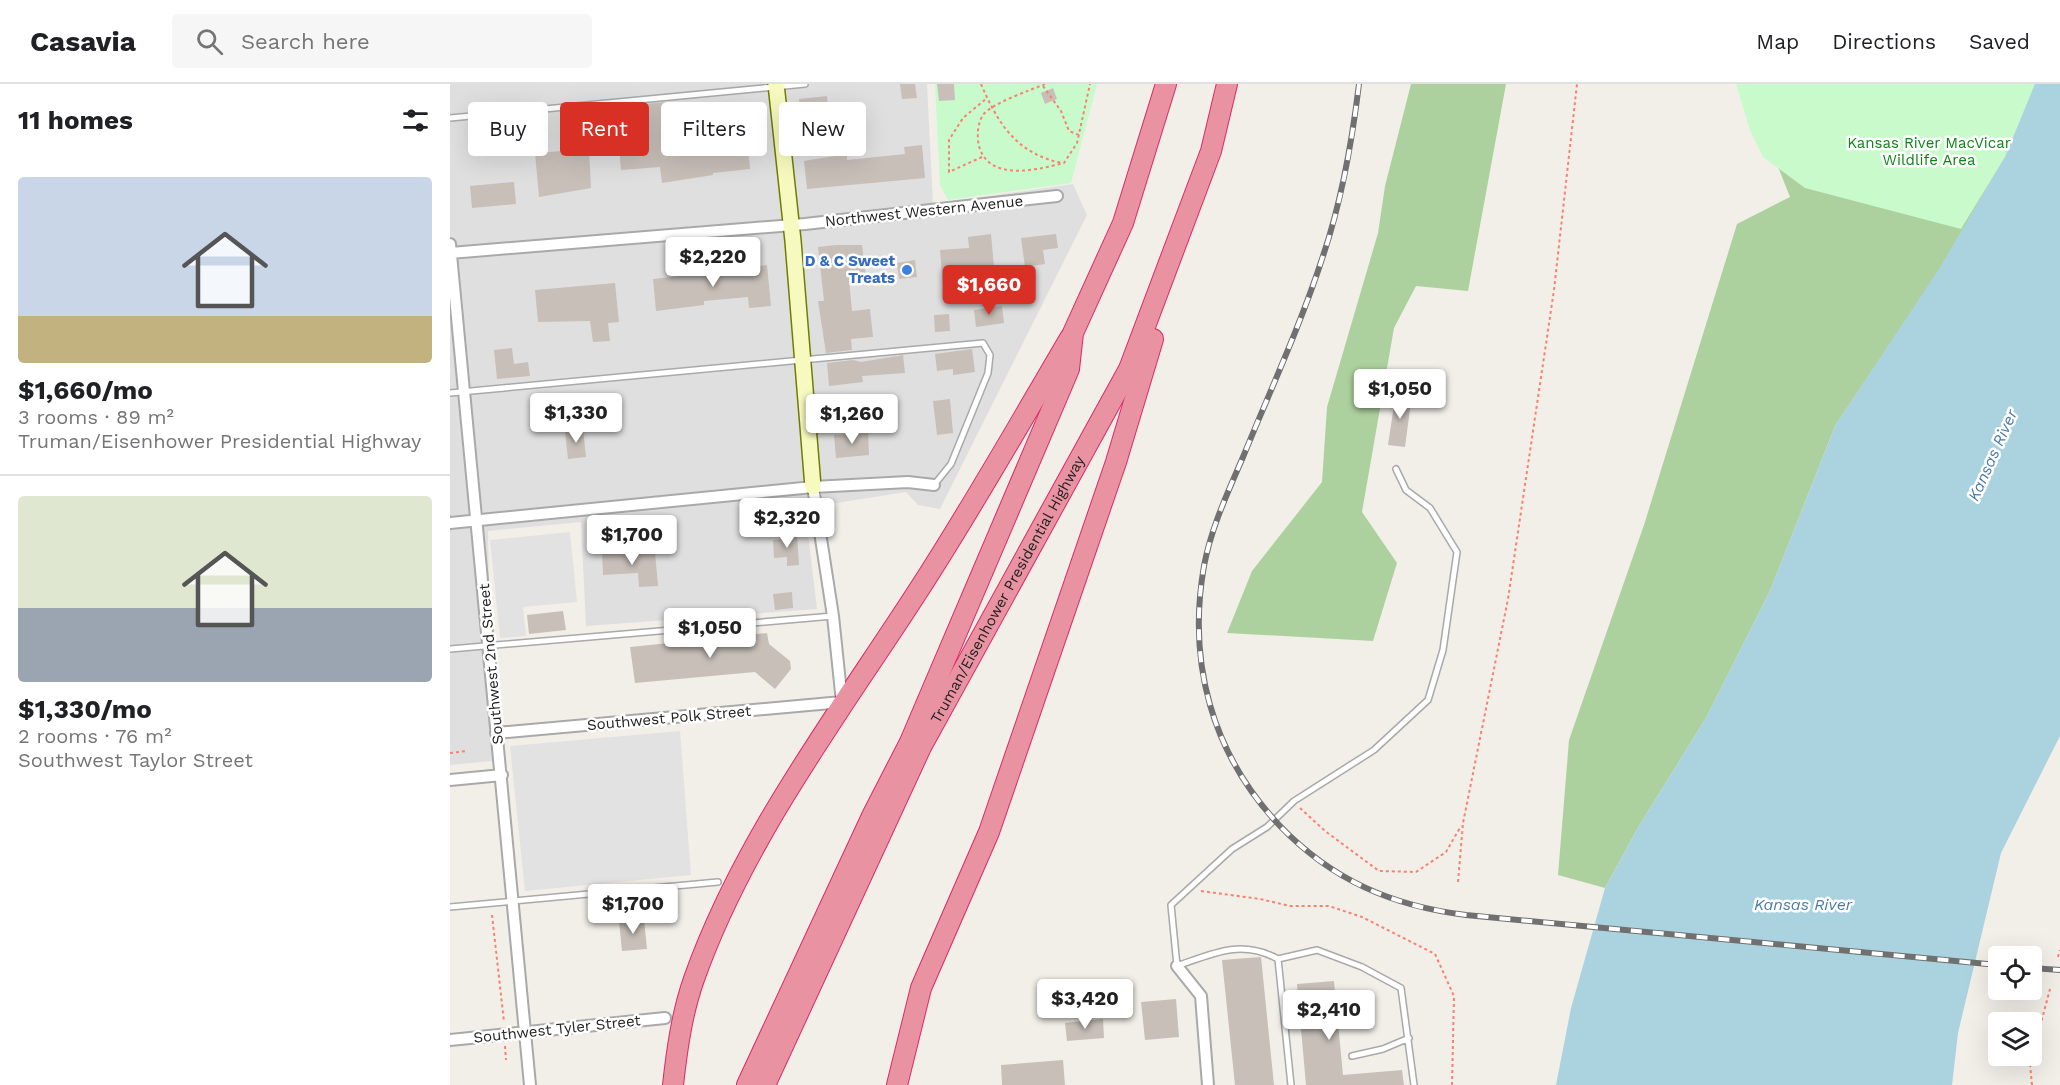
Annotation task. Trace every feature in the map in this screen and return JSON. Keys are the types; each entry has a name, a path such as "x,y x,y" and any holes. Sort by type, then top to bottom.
{"highway":[{"name":"Truman/Eisenhower Presidential Highway","path":"765,1085 916,745 1069,369 1073,333 1123,223 1166,84"},
{"name":"Truman/Eisenhower Presidential Highway","path":"747,1085 873,814 916,745 1129,369 1211,151 1227,84"},
{"path":"897,1085 921,988 989,832 1116,462 1191,206"},
{"path":"673,1085 683,1018 694,979 732,889 789,789 969,511 1073,333"}],"street":[{"path":"776,85 791,224 813,487 833,616"},
{"name":"Northwest Western Avenue","path":"450,253 791,224 1057,196"},
{"name":"Southwest 2nd Street","path":"450,244 530,1085"},
{"path":"450,524 813,487 908,482 934,485"},
{"name":"Southwest Polk Street","path":"496,733 842,702 833,616"},
{"path":"450,780 502,775"},
{"path":"1177,966 1201,996 1208,1085"},
{"name":"Southwest Tyler Street","path":"450,1040 665,1018"}],"lane":[{"path":"450,118 805,84"},
{"path":"450,393 970,343 986,345 991,359 988,373 951,464 934,485"},
{"path":"1396,469 1406,490 1430,508 1457,552 1443,650 1428,700 1374,750 1294,801 1267,827 1232,849 1171,905 1177,966 1224,949 1259,949 1278,959 1317,950 1362,967 1401,988 1414,1085"},
{"path":"450,649 833,616"},
{"path":"450,907 718,882"},
{"path":"1278,959 1291,1085"},
{"path":"1352,1056 1383,1049 1409,1038"}],"path":[{"path":"981,84 991,108 1020,145 1041,159 1064,163"},
{"path":"1079,135 1069,131 1061,111 1044,85 991,108 982,116 976,136 982,157 999,168 1032,171 1064,163 1077,142 1079,135 1090,84"},
{"path":"1458,882 1463,823 1508,598 1554,291 1577,84"},
{"path":"982,157 949,172 949,140 963,118 987,98"},
{"path":"450,753 467,751"},
{"path":"1294,801 1325,831 1379,871 1416,872 1446,852 1463,823"},
{"path":"1187,890 1260,899 1290,906 1329,906 1362,917 1435,954 1454,996 1452,1085"},
{"path":"492,915 506,1060"},
{"path":"2058,957 2060,950"},
{"path":"2032,1085 2030,1064 2050,989"}],"shaded area":[{"path":"450,84 927,84 933,204 1073,184 1087,215 940,509 918,505 906,492 805,508 817,609 586,626 581,522 488,531 492,761 450,765"},
{"path":"570,532 577,602 523,607 526,636 500,638 490,540"},
{"path":"680,731 691,875 525,891 510,746"}],"green space":[{"path":"935,84 1097,84 1071,183 948,200 940,185"},
{"path":"1411,84 1506,84 1468,291 1416,286 1394,328 1362,512 1397,563 1373,641 1227,633 1252,571 1322,482 1327,407 1378,233 1385,186"},
{"name":"Kansas River MacVicar Wildlife Area","path":"1736,84 2035,84 2005,157 1961,229 1805,188 1763,157 1750,130"},
{"path":"1745,84 2035,84 2005,157 1940,269 1835,426 1770,591 1706,718 1639,826 1605,888 1558,875 1569,740 1644,525 1737,224 1790,197"}],"water":[{"name":"Kansas River","path":"2035,84 2060,84 2060,736 2001,853 1958,1033 1952,1085 1556,1085 1571,1008 1605,888 1639,826 1706,718 1770,591 1835,426 1939,269 2005,157"}],"building":[{"path":"900,84 915,84 917,98 902,99"},
{"path":"937,84 954,84 955,100 939,101"},
{"path":"1053,88 1057,99 1045,104 1041,93"},
{"path":"827,96 828,102 799,102 799,99"},
{"path":"661,103 661,156 749,156 750,169 713,173 713,175 662,183 660,167 621,170 620,156 649,156 649,104"},
{"path":"922,145 925,178 807,189 804,161 835,156 847,156 847,160 905,154 904,147"},
{"path":"560,151 560,156 589,156 591,188 539,197 535,156 548,156 548,152"},
{"path":"514,182 516,204 472,208 470,186"},
{"path":"991,234 995,278 965,281 966,298 944,300 940,250 969,248 968,237"},
{"path":"1056,234 1058,248 1043,250 1045,264 1025,267 1021,238"},
{"path":"862,245 866,278 849,280 852,311 870,309 873,337 851,339 852,350 826,353 818,301 824,301 818,247"},
{"name":"D & C Sweet Treats","path":"915,260 917,277 899,279 897,263"},
{"path":"767,265 771,306 749,308 748,297 704,301 704,305 656,311 653,279 679,276 679,273 701,271 701,274"},
{"path":"615,283 619,322 608,323 610,341 593,342 590,321 538,322 535,290"},
{"path":"1002,306 1004,323 976,327 974,310"},
{"path":"949,314 950,331 935,332 934,315"},
{"path":"512,348 514,364 528,362 530,376 497,379 494,350"},
{"path":"972,349 975,372 953,375 953,369 937,371 935,354"},
{"path":"903,355 905,373 862,376 863,382 829,386 827,363 853,360 861,362"},
{"path":"1396,392 1412,394 1405,447 1388,445"},
{"path":"950,399 953,433 937,435 933,401"},
{"path":"583,430 586,457 568,459 565,432"},
{"path":"868,433 869,455 836,458 834,435"},
{"path":"797,534 799,565 787,566 787,557 774,558 773,540 782,539 782,535"},
{"path":"622,550 622,554 655,552 658,586 639,587 638,573 603,575 602,551"},
{"path":"792,592 793,608 775,610 773,594"},
{"path":"563,611 566,630 529,634 527,615"},
{"path":"767,633 769,644 790,661 791,669 775,689 755,672 635,683 630,647"},
{"path":"644,919 647,949 622,951 619,921"},
{"path":"1261,957 1274,1085 1235,1085 1222,960"},
{"path":"1334,981 1343,1075 1402,1070 1404,1085 1306,1085 1297,984"},
{"path":"1176,999 1179,1037 1145,1040 1141,1002"},
{"path":"1103,1019 1104,1038 1067,1041 1065,1023"},
{"path":"1063,1060 1065,1085 1002,1085 1001,1065"}],"railway":[{"path":"1359,84 1346,171 1323,256 1295,332 1220,510 1204,566 1199,637 1210,705 1237,769 1257,798 1280,826 1300,845 1342,876 1388,897 1439,911 1988,964"},
{"path":"2042,969 2060,970"}],"place":[{"name":"D & C Sweet Treats","path":"907,270"}]}
